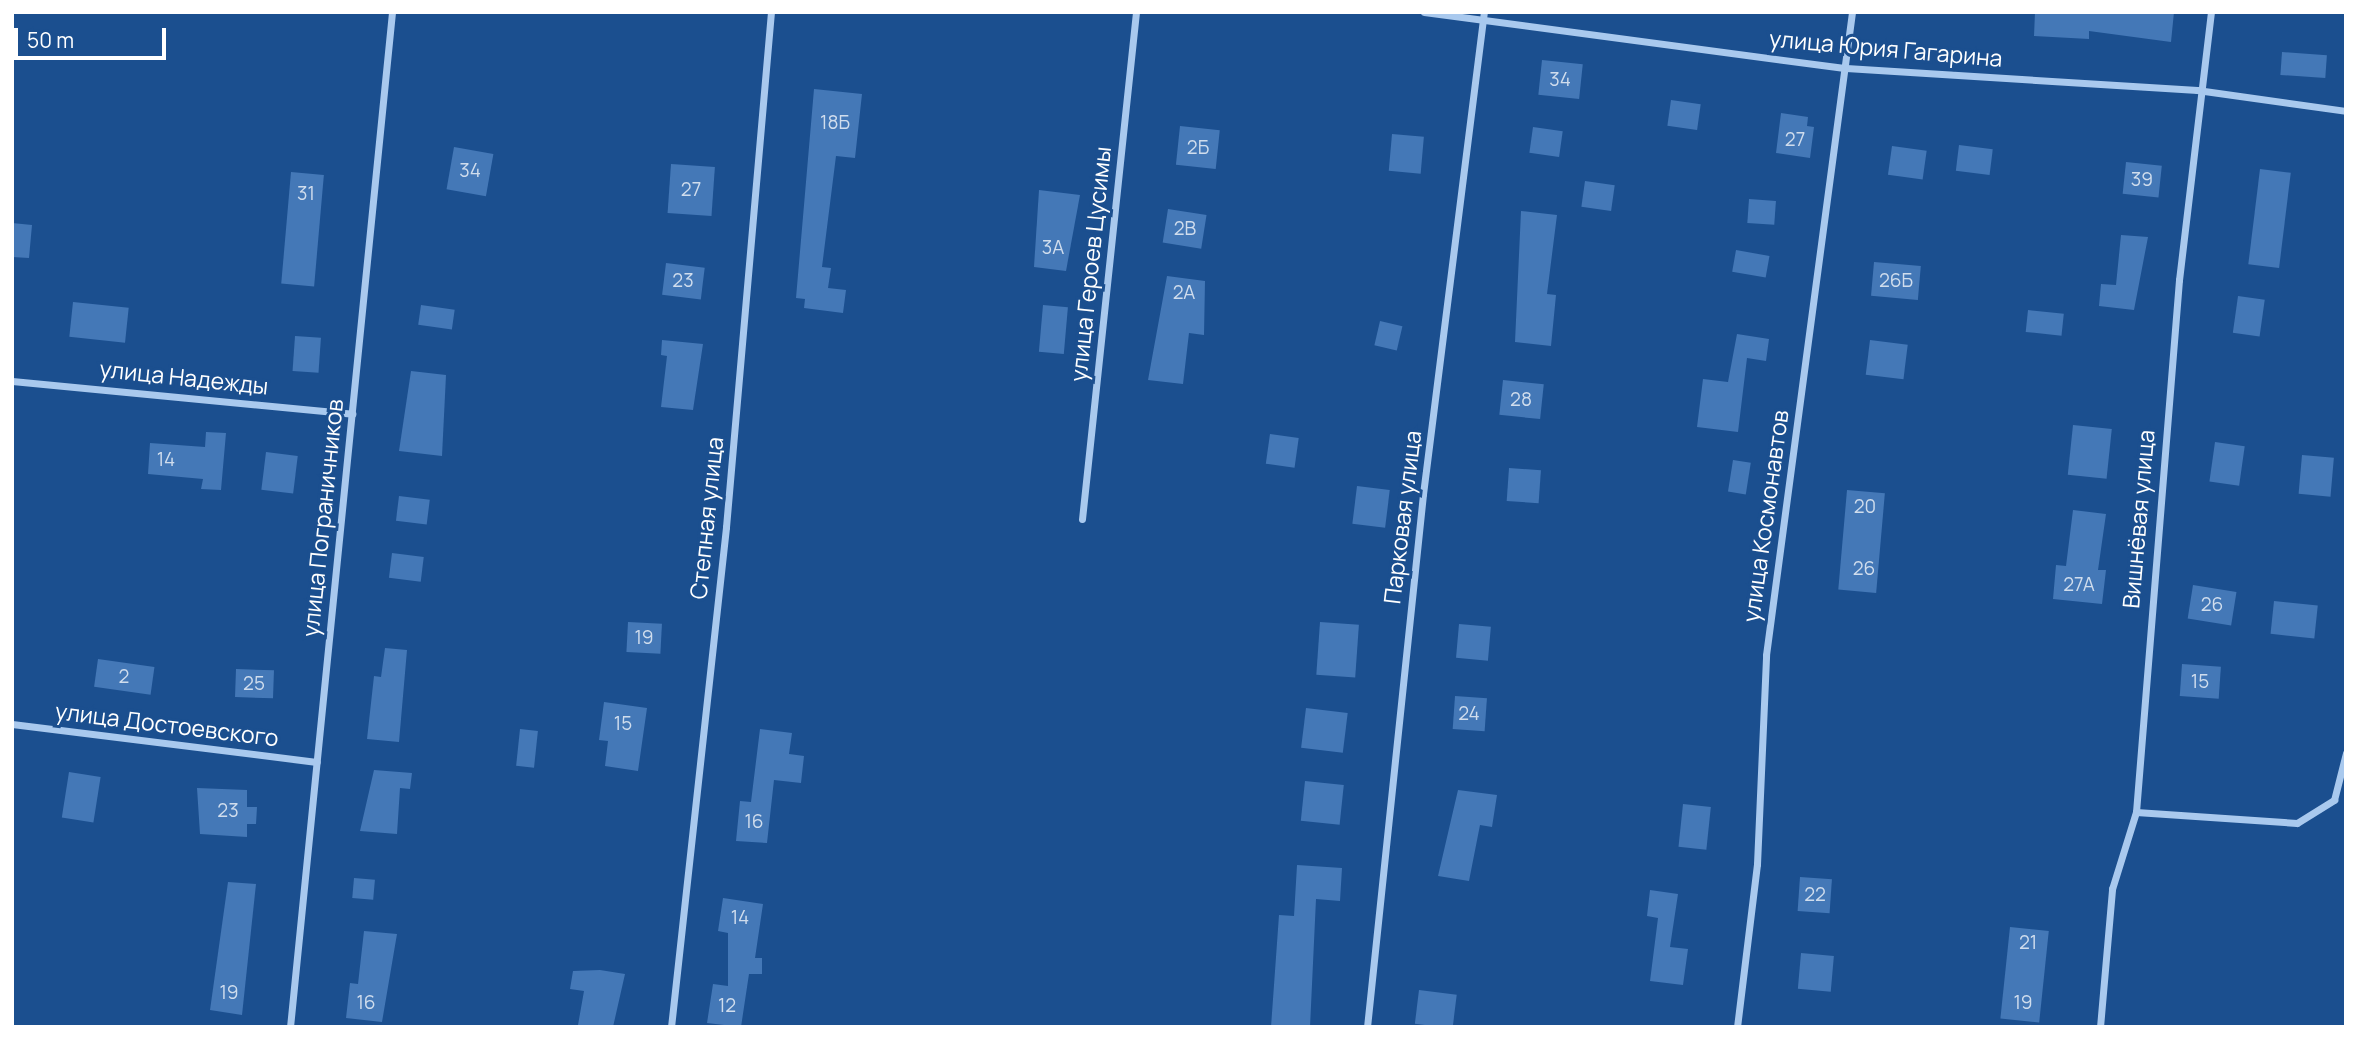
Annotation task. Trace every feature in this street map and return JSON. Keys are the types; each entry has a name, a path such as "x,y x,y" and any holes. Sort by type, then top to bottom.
{"street":[{"name":"улица Пограничников","path":"290,1027 392,12"},
{"name":"Степная улица","path":"671,1027 728,513 771,12"},
{"name":"улица Героев Цусимы","path":"1082,519 1136,12"},
{"name":"улица Юрия Гагарина","path":"1424,12 1483,24 1846,68 2197,90 2346,111"},
{"name":"Парковая улица","path":"1367,1027 1423,494 1484,12"},
{"name":"улица Космонавтов","path":"1737,1027 1757,864 1766,655 1852,12"},
{"name":"Вишнёвая улица","path":"2100,1027 2112,889 2136,812 2197,90 2211,12"},
{"name":"улица Надежды","path":"12,381 352,414"},
{"name":"улица Достоевского","path":"12,724 317,762"},
{"path":"2136,812 2297,823 2334,800 2346,752"}],"building":[{"path":"2035,12 2174,12 2171,42 2089,31 2089,39 2034,36"},
{"path":"2282,52 2327,55 2325,78 2280,75"},
{"path":"1542,60 1583,64 1579,99 1538,95"},
{"path":"814,89 862,94 855,158 836,156 822,267 831,268 828,288 846,290 843,313 804,308 805,299 796,298"},
{"path":"1671,100 1701,104 1697,130 1667,126"},
{"path":"1781,113 1808,117 1807,126 1814,127 1810,158 1776,153"},
{"path":"1180,126 1220,130 1216,169 1176,165"},
{"path":"1533,127 1563,131 1559,157 1529,153"},
{"path":"1392,134 1424,137 1421,174 1389,171"},
{"path":"1959,145 1993,149 1990,175 1956,171"},
{"path":"1892,146 1927,151 1923,180 1888,175"},
{"path":"454,147 493,154 486,196 447,189"},
{"path":"2126,162 2162,166 2158,198 2123,194"},
{"path":"671,164 715,167 711,216 668,213"},
{"path":"2260,169 2291,173 2279,268 2248,264"},
{"path":"291,172 324,175 314,286 281,284"},
{"path":"1585,181 1615,185 1611,211 1581,207"},
{"path":"1039,190 1080,195 1066,271 1034,267"},
{"path":"1749,199 1776,201 1774,225 1747,223"},
{"path":"1168,209 1207,215 1201,249 1163,243"},
{"path":"1521,211 1557,215 1547,294 1556,295 1551,346 1515,342"},
{"path":"12,223 32,225 29,258 12,257"},
{"path":"2121,235 2148,237 2134,310 2099,306 2101,284 2116,285"},
{"path":"1736,250 1769,256 1766,278 1732,272"},
{"path":"1874,262 1921,266 1918,300 1871,296"},
{"path":"666,263 705,268 701,300 662,295"},
{"path":"1167,276 1205,281 1204,335 1189,333 1183,384 1148,380"},
{"path":"2238,296 2265,300 2260,336 2233,333"},
{"path":"73,302 129,308 125,343 69,337"},
{"path":"421,305 455,310 452,330 418,325"},
{"path":"1043,305 1068,307 1064,354 1039,352"},
{"path":"2028,310 2064,314 2062,336 2026,332"},
{"path":"1380,321 1402,326 1397,351 1374,345"},
{"path":"1737,334 1769,339 1766,361 1747,358 1738,432 1697,427 1703,379 1728,382"},
{"path":"295,336 321,338 318,373 293,371"},
{"path":"662,340 703,344 693,410 661,407 667,356 661,355"},
{"path":"1870,340 1908,345 1903,379 1866,375"},
{"path":"411,371 446,375 442,456 399,451"},
{"path":"1503,380 1544,384 1540,419 1499,415"},
{"path":"2073,425 2112,429 2107,479 2068,475"},
{"path":"206,432 226,433 221,490 201,489 203,479 148,474 150,443 205,447"},
{"path":"1270,434 1299,438 1295,468 1266,464"},
{"path":"2215,442 2245,446 2239,486 2209,482"},
{"path":"266,452 298,456 293,494 261,490"},
{"path":"2302,455 2334,458 2330,497 2299,494"},
{"path":"1733,460 1751,463 1746,494 1728,492"},
{"path":"1509,468 1541,470 1539,503 1507,501"},
{"path":"1357,486 1390,490 1385,528 1352,524"},
{"path":"1847,490 1885,493 1876,593 1838,590"},
{"path":"399,496 430,500 427,525 396,521"},
{"path":"2073,510 2106,514 2098,570 2106,570 2102,604 2053,599 2056,565 2066,566"},
{"path":"392,553 424,557 421,582 389,578"},
{"path":"2193,585 2236,592 2231,625 2188,619"},
{"path":"2274,601 2318,606 2314,638 2271,634"},
{"path":"628,622 662,624 660,654 626,652"},
{"path":"1320,622 1359,625 1355,678 1316,675"},
{"path":"1459,624 1491,627 1488,661 1456,658"},
{"path":"385,648 407,650 399,742 367,739 374,676 381,677"},
{"path":"98,659 154,667 151,695 94,687"},
{"path":"2182,664 2221,667 2219,699 2180,696"},
{"path":"236,669 274,670 273,698 235,697"},
{"path":"1455,696 1487,698 1485,731 1453,729"},
{"path":"604,702 647,708 638,771 605,766 608,741 599,740"},
{"path":"1306,708 1348,713 1343,753 1301,748"},
{"path":"520,729 538,731 534,768 516,766"},
{"path":"760,729 792,733 789,754 804,756 801,783 774,780 767,843 736,841 740,801 751,802"},
{"path":"374,770 412,773 410,789 400,788 397,834 360,831"},
{"path":"69,772 101,777 93,822 62,817"},
{"path":"1305,781 1344,785 1340,825 1301,821"},
{"path":"197,788 247,790 247,807 257,807 256,824 247,824 247,837 200,834"},
{"path":"1458,790 1497,795 1492,827 1480,825 1469,881 1438,876"},
{"path":"1683,804 1711,807 1706,850 1679,847"},
{"path":"1297,865 1342,868 1340,901 1316,899 1310,1027 1271,1027 1279,915 1294,916"},
{"path":"1800,877 1832,879 1830,913 1798,911"},
{"path":"354,878 375,880 373,900 352,898"},
{"path":"228,882 256,884 242,1015 210,1010"},
{"path":"1650,890 1678,894 1670,947 1688,949 1683,985 1650,981 1658,918 1647,916"},
{"path":"723,898 763,904 755,958 762,958 762,974 749,974 741,1027 707,1023 713,984 728,986 728,933 718,931"},
{"path":"2010,927 2049,931 2039,1023 2000,1018"},
{"path":"364,931 397,934 382,1022 346,1018 350,983 358,984"},
{"path":"1801,953 1834,956 1831,992 1798,989"},
{"path":"600,970 625,974 613,1027 578,1025 584,991 570,989 573,971"},
{"path":"1419,990 1457,995 1453,1027 1415,1024"}]}
